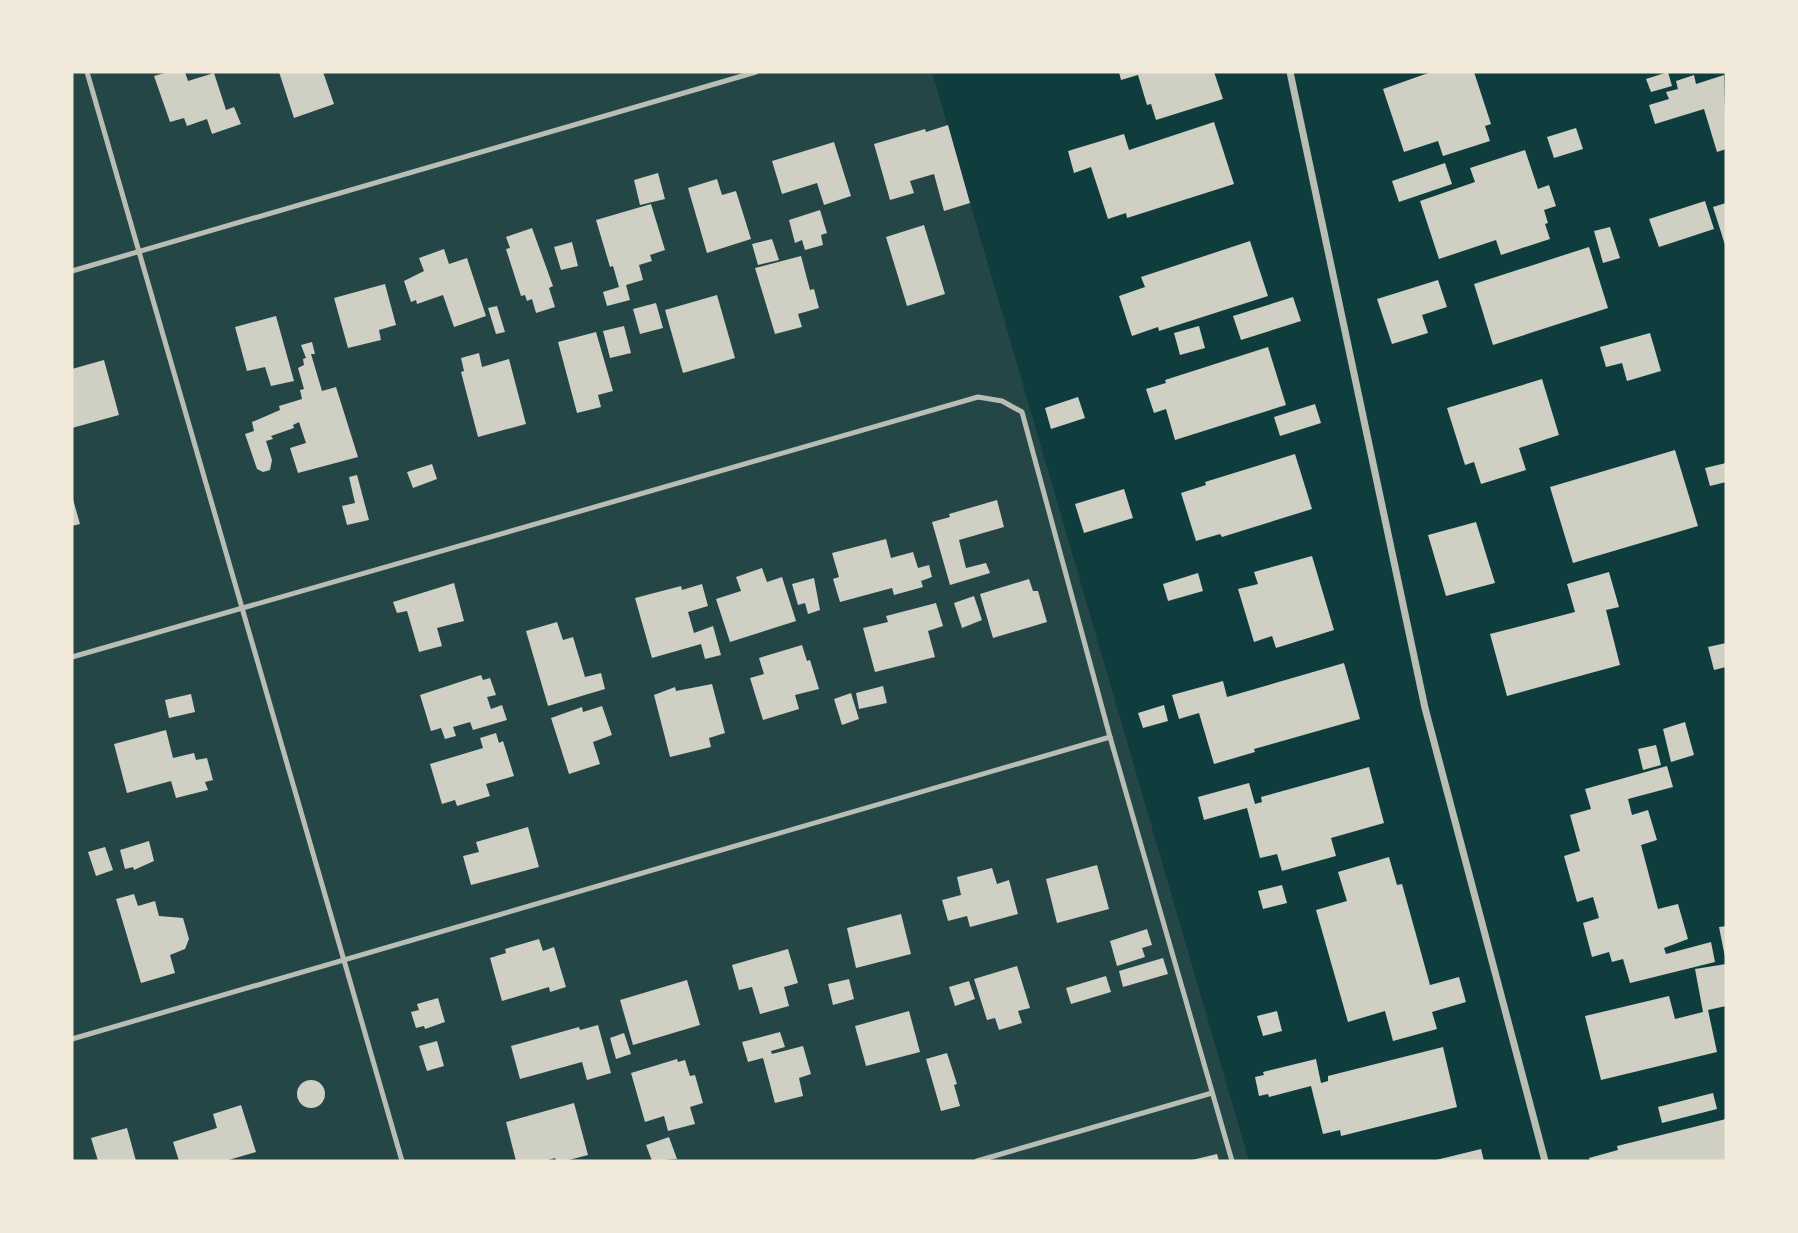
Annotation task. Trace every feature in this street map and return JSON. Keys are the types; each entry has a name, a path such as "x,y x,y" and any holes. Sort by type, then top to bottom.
{"street":[{"path":"1290,72 1425,708 1545,1161"}],"lane":[{"path":"87,72 402,1161"},
{"path":"72,271 756,72"},
{"path":"72,657 978,397 1002,401 1022,412 1110,737 1232,1161"},
{"path":"72,1039 1110,737"},
{"path":"977,1161 1212,1093"}],"shaded area":[{"path":"72,72 932,72 1249,1161 72,1161"}],"building":[{"path":"168,72 185,72 188,81 214,73 226,110 234,107 241,124 212,134 207,119 187,126 184,118 170,122 154,76"},
{"path":"279,72 323,72 334,104 294,118"},
{"path":"1119,72 1214,72 1223,99 1156,120 1151,104 1147,105 1138,75 1121,80"},
{"path":"1431,72 1474,72 1491,124 1485,126 1490,141 1443,156 1438,141 1404,152 1383,89"},
{"path":"1668,72 1672,86 1651,92 1646,79"},
{"path":"1694,75 1696,84 1724,75 1726,149 1717,152 1704,109 1655,124 1649,105 1669,99 1666,92 1678,89 1676,81"},
{"path":"1214,122 1234,184 1127,218 1126,213 1108,219 1091,167 1074,173 1068,151 1124,134 1129,150"},
{"path":"948,125 970,203 944,211 934,174 910,181 914,193 890,200 874,144"},
{"path":"1576,128 1583,149 1554,158 1547,137"},
{"path":"834,142 851,196 824,205 817,183 782,194 772,161"},
{"path":"1525,150 1538,189 1549,185 1556,206 1544,210 1550,239 1501,255 1496,240 1439,259 1420,201 1475,182 1470,168"},
{"path":"1445,163 1452,184 1399,202 1392,181"},
{"path":"658,173 665,199 640,205 634,180"},
{"path":"717,179 722,195 736,191 751,239 707,253 688,188"},
{"path":"1705,201 1714,229 1659,247 1649,219"},
{"path":"1726,203 1726,248 1713,207"},
{"path":"651,204 665,250 650,255 652,261 639,265 643,280 626,285 630,300 607,306 603,292 619,287 596,220"},
{"path":"820,210 827,233 821,235 823,245 805,250 802,240 795,243 789,220"},
{"path":"924,225 945,294 907,306 886,237"},
{"path":"1610,227 1620,258 1603,263 1594,231"},
{"path":"532,228 553,286 549,288 555,307 536,313 532,299 527,301 525,295 521,296 506,249 510,248 506,237"},
{"path":"772,239 779,260 758,265 752,244"},
{"path":"1250,241 1268,296 1159,331 1158,327 1132,336 1119,296 1145,287 1141,277"},
{"path":"572,242 578,266 561,270 554,247"},
{"path":"1589,247 1608,308 1493,345 1474,284"},
{"path":"444,249 449,264 467,258 486,316 454,327 443,295 417,304 416,300 411,302 404,281 424,271 419,258"},
{"path":"801,256 810,290 814,289 819,308 798,314 802,327 775,334 755,268"},
{"path":"1438,280 1447,307 1422,315 1428,333 1392,344 1377,299"},
{"path":"385,284 396,325 379,330 381,340 348,348 334,298"},
{"path":"717,295 735,358 683,373 665,310"},
{"path":"1293,297 1301,321 1241,340 1233,316"},
{"path":"656,303 663,328 640,334 633,309"},
{"path":"497,306 505,332 496,334 488,308"},
{"path":"276,316 294,381 271,386 265,367 247,371 235,327"},
{"path":"624,326 631,353 610,358 603,331"},
{"path":"1199,326 1205,348 1180,355 1174,333"},
{"path":"596,332 613,391 598,395 601,407 577,413 558,342"},
{"path":"1650,333 1661,371 1627,381 1622,363 1606,367 1600,347"},
{"path":"312,342 315,354 311,354 322,391 336,387 358,457 298,473 290,448 306,443 299,422 293,425 294,428 271,436 273,439 266,441 272,460 270,470 263,472 257,469 245,434 254,431 252,422 280,410 279,406 302,399 300,390 304,389 298,368 304,365 303,359 306,358 301,345"},
{"path":"1268,347 1286,405 1175,440 1166,409 1154,413 1146,389 1166,383 1165,380"},
{"path":"479,353 482,367 509,359 526,424 478,437 461,372 464,371 461,358"},
{"path":"104,360 119,415 72,428 72,369"},
{"path":"1542,379 1559,435 1519,448 1526,470 1481,484 1474,462 1465,465 1447,408"},
{"path":"1078,397 1085,418 1051,429 1045,408"},
{"path":"1315,404 1321,423 1280,436 1274,417"},
{"path":"1675,450 1698,526 1573,563 1550,487"},
{"path":"1295,454 1312,509 1222,537 1220,534 1196,541 1181,493 1206,485 1205,482"},
{"path":"1726,463 1726,482 1710,486 1705,468"},
{"path":"432,464 437,479 413,488 407,472"},
{"path":"357,475 369,520 347,525 342,506 355,503 349,477"},
{"path":"1124,489 1133,518 1084,533 1075,504"},
{"path":"72,496 80,524 72,526"},
{"path":"997,500 1004,527 959,540 966,568 986,563 990,573 950,585 932,522 950,517 949,514"},
{"path":"1476,522 1495,583 1446,596 1428,535"},
{"path":"886,539 891,558 913,552 918,568 929,565 932,577 921,581 923,587 894,595 892,588 840,602 833,579 839,577 832,553"},
{"path":"1312,556 1334,630 1276,648 1272,636 1254,642 1238,589 1258,584 1254,572"},
{"path":"762,568 767,582 782,577 796,621 730,642 716,599 741,591 736,577"},
{"path":"1609,572 1619,607 1606,610 1620,665 1507,696 1490,634 1575,612 1567,584"},
{"path":"1198,573 1203,591 1168,601 1163,584"},
{"path":"814,578 820,610 808,614 805,603 798,605 792,584"},
{"path":"1029,579 1033,591 1038,591 1047,622 993,638 980,594"},
{"path":"454,583 464,621 437,628 442,646 419,652 407,611 397,613 393,602"},
{"path":"702,584 708,606 688,612 694,633 713,626 721,655 705,659 701,644 652,658 635,598 681,586 682,590"},
{"path":"974,596 982,620 962,628 954,603"},
{"path":"936,603 943,626 928,631 935,657 875,672 863,628 888,622 886,616"},
{"path":"557,622 563,640 573,637 585,677 601,673 605,689 548,706 526,631"},
{"path":"1726,643 1726,667 1714,670 1708,647"},
{"path":"802,645 819,689 795,695 799,709 763,720 750,678 764,674 759,658"},
{"path":"1344,663 1360,719 1254,749 1255,752 1214,764 1199,713 1179,719 1172,695 1223,681 1227,697"},
{"path":"481,675 483,680 490,678 496,695 487,697 491,709 502,705 507,720 473,730 470,722 453,727 456,736 445,739 441,728 431,731 420,695"},
{"path":"712,684 725,733 709,738 711,747 670,757 654,695 675,687 676,691"},
{"path":"883,686 887,703 859,709 856,693"},
{"path":"851,693 859,719 842,725 834,699"},
{"path":"191,694 195,712 169,718 165,700"},
{"path":"1164,705 1168,721 1143,728 1138,713"},
{"path":"602,706 612,735 593,742 600,764 569,774 551,718 582,707 583,712"},
{"path":"1685,722 1694,755 1671,762 1663,729"},
{"path":"166,730 173,758 194,753 196,760 207,758 213,780 205,782 208,790 176,798 171,781 127,793 114,744"},
{"path":"496,733 499,743 503,741 514,776 486,784 490,796 457,806 455,800 442,804 430,764 483,748 480,738"},
{"path":"1656,745 1661,765 1643,770 1638,749"},
{"path":"1667,766 1673,787 1628,799 1632,815 1648,810 1657,840 1641,845 1658,909 1678,904 1688,939 1664,948 1666,954 1711,942 1715,962 1630,983 1623,959 1612,962 1609,952 1592,957 1583,923 1599,918 1593,897 1577,902 1564,856 1580,851 1570,815 1591,809 1585,789"},
{"path":"1369,767 1384,823 1331,838 1336,856 1282,871 1277,854 1260,858 1247,808 1204,820 1198,797 1249,783 1255,804 1262,802 1261,797"},
{"path":"528,827 539,867 471,885 463,856 479,852 476,842"},
{"path":"149,841 154,861 134,870 133,867 125,869 120,850"},
{"path":"105,847 113,870 96,876 88,852"},
{"path":"1389,857 1397,885 1402,884 1430,985 1459,977 1466,1002 1432,1012 1437,1029 1393,1041 1385,1011 1348,1022 1316,910 1347,901 1338,872"},
{"path":"1097,865 1109,909 1057,923 1046,879"},
{"path":"992,868 997,884 1009,880 1018,914 970,927 967,916 948,921 942,900 961,895 957,877"},
{"path":"1282,885 1287,903 1263,909 1258,891"},
{"path":"134,894 138,906 155,901 159,916 183,918 189,939 185,949 170,955 175,973 141,983 116,899"},
{"path":"901,914 911,954 856,968 847,928"},
{"path":"1726,926 1726,957 1725,957 1719,927"},
{"path":"1147,929 1152,945 1142,948 1145,957 1117,966 1110,941"},
{"path":"539,939 543,951 554,947 566,987 550,992 549,987 502,1001 490,958 506,953 505,949"},
{"path":"788,949 798,983 784,987 789,1006 760,1014 752,987 739,990 732,965"},
{"path":"1163,958 1168,974 1123,987 1119,971"},
{"path":"1726,964 1726,1006 1708,1010 1717,1052 1601,1080 1585,1016 1669,996 1675,1019 1703,1012 1695,969"},
{"path":"1017,966 1030,1008 1018,1011 1022,1023 999,1030 995,1018 987,1020 974,979"},
{"path":"1106,976 1111,992 1071,1004 1066,988"},
{"path":"849,979 854,999 833,1005 828,984"},
{"path":"687,980 700,1025 633,1045 620,1000"},
{"path":"969,981 975,999 955,1006 949,987"},
{"path":"438,998 445,1022 425,1029 424,1026 416,1028 411,1012 419,1010 417,1004"},
{"path":"909,1011 920,1052 866,1066 855,1026"},
{"path":"1277,1011 1282,1031 1263,1036 1257,1016"},
{"path":"598,1025 611,1073 587,1080 582,1062 520,1079 511,1046 579,1027 580,1030"},
{"path":"780,1032 785,1047 771,1051 772,1054 803,1046 811,1074 799,1078 803,1096 775,1103 763,1058 748,1062 742,1042"},
{"path":"624,1033 631,1054 616,1059 610,1038"},
{"path":"437,1041 444,1066 427,1071 419,1046"},
{"path":"1443,1047 1457,1107 1341,1136 1340,1130 1323,1134 1311,1086 1269,1097 1268,1094 1259,1096 1255,1077 1264,1075 1263,1072 1316,1059 1321,1083 1328,1081 1328,1076"},
{"path":"947,1053 957,1084 954,1085 960,1106 941,1111 926,1059"},
{"path":"677,1059 678,1062 685,1060 690,1076 695,1075 703,1103 690,1107 695,1124 668,1131 664,1116 645,1122 631,1073"},
{"path":"311,1080 321,1084 325,1094 321,1104 311,1108 301,1104 297,1094 301,1084"},
{"path":"1713,1093 1717,1109 1662,1123 1658,1107"},
{"path":"574,1103 588,1155 565,1161 556,1161 555,1158 545,1161 516,1161 506,1122"},
{"path":"241,1105 256,1152 225,1161 179,1161 173,1142 217,1128 213,1114"},
{"path":"1726,1119 1726,1161 1590,1161 1589,1158 1618,1150 1617,1146"},
{"path":"127,1128 136,1161 98,1161 91,1138"},
{"path":"669,1137 677,1159 652,1161 646,1145"},
{"path":"1481,1149 1484,1161 1436,1161 1436,1160"},
{"path":"1217,1154 1219,1161 1192,1160"}]}
